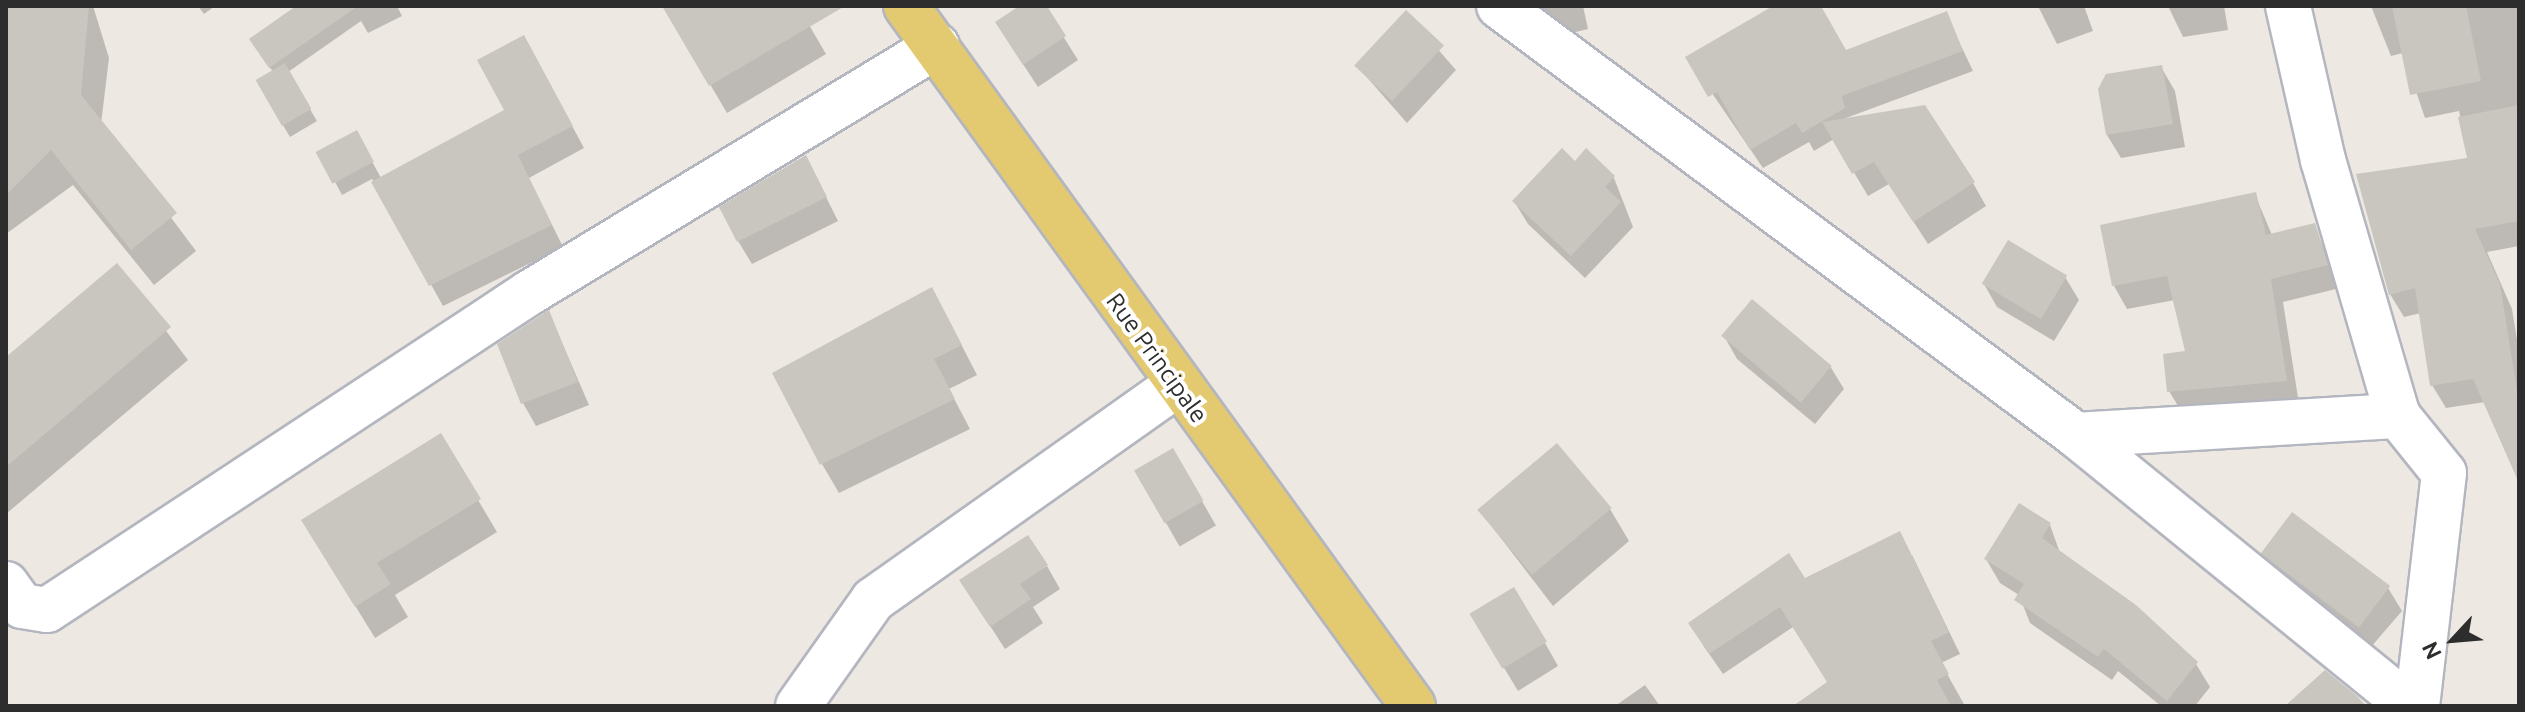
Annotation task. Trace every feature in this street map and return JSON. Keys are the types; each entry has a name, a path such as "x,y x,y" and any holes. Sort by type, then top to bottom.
{"main road":[{"name":"Rue Principale","path":"906,6 1175,386 1413,706"}],"street":[{"path":"1499,6 2076,435 2409,706"},
{"path":"2288,6 2323,160 2398,416 2444,473 2417,706"},
{"path":"6,584 22,606 47,610 529,293 937,46"},
{"path":"798,706 873,600 1175,386"},
{"path":"2076,435 2398,416"}],"building":[{"path":"6,6 89,6 81,95 177,213 131,250 51,150 6,195"},
{"path":"296,6 358,6 269,68 249,39"},
{"path":"662,6 845,6 709,86"},
{"path":"1019,6 1047,6 1066,36 1023,65 995,22"},
{"path":"1773,6 1821,6 1846,50 1947,11 1963,51 1842,96 1845,108 1802,133 1796,123 1750,150 1717,92 1708,97 1685,57"},
{"path":"2392,6 2466,6 2481,81 2410,95"},
{"path":"1406,10 1444,45 1392,101 1354,66"},
{"path":"524,35 573,126 518,155 552,225 429,286 371,182 504,110 477,60"},
{"path":"285,63 312,109 282,126 256,80"},
{"path":"2162,65 2173,124 2106,135 2098,89 2106,74"},
{"path":"1925,105 1975,182 1913,222 1874,162 1852,174 1822,122"},
{"path":"2519,105 2519,221 2475,229 2500,284 2519,403 2519,483 2473,379 2430,386 2415,288 2389,295 2356,174 2467,158 2458,117"},
{"path":"357,130 374,162 332,184 316,152"},
{"path":"1562,148 1575,161 1586,148 1615,176 1605,187 1621,202 1571,256 1512,201"},
{"path":"806,155 827,197 737,242 719,207"},
{"path":"2256,192 2266,235 2315,223 2328,265 2271,279 2287,381 2167,392 2163,354 2185,351 2167,276 2112,286 2100,225"},
{"path":"2008,240 2067,276 2041,319 1982,284"},
{"path":"117,263 171,327 6,467 6,357"},
{"path":"932,287 962,345 934,359 955,399 820,465 772,373"},
{"path":"1752,299 1832,366 1801,403 1721,336"},
{"path":"549,310 578,382 521,404 497,344"},
{"path":"441,433 481,499 377,563 391,584 355,607 301,520"},
{"path":"1557,443 1612,508 1532,575 1477,510"},
{"path":"1173,448 1204,501 1165,523 1134,470"},
{"path":"2019,503 2051,523 2042,538 2136,605 2198,662 2167,701 2104,649 2098,657 2014,600 2024,584 1984,559"},
{"path":"2292,512 2390,586 2359,628 2261,554"},
{"path":"1900,531 1949,632 1931,641 1949,674 1937,680 1951,706 1793,706 1827,682 1780,607 1709,654 1688,623 1789,553 1805,578"},
{"path":"1028,535 1048,565 1020,584 1031,599 990,627 959,580"},
{"path":"1514,587 1547,642 1502,669 1469,614"},
{"path":"2325,670 2357,696 2366,706 2285,706"}]}
